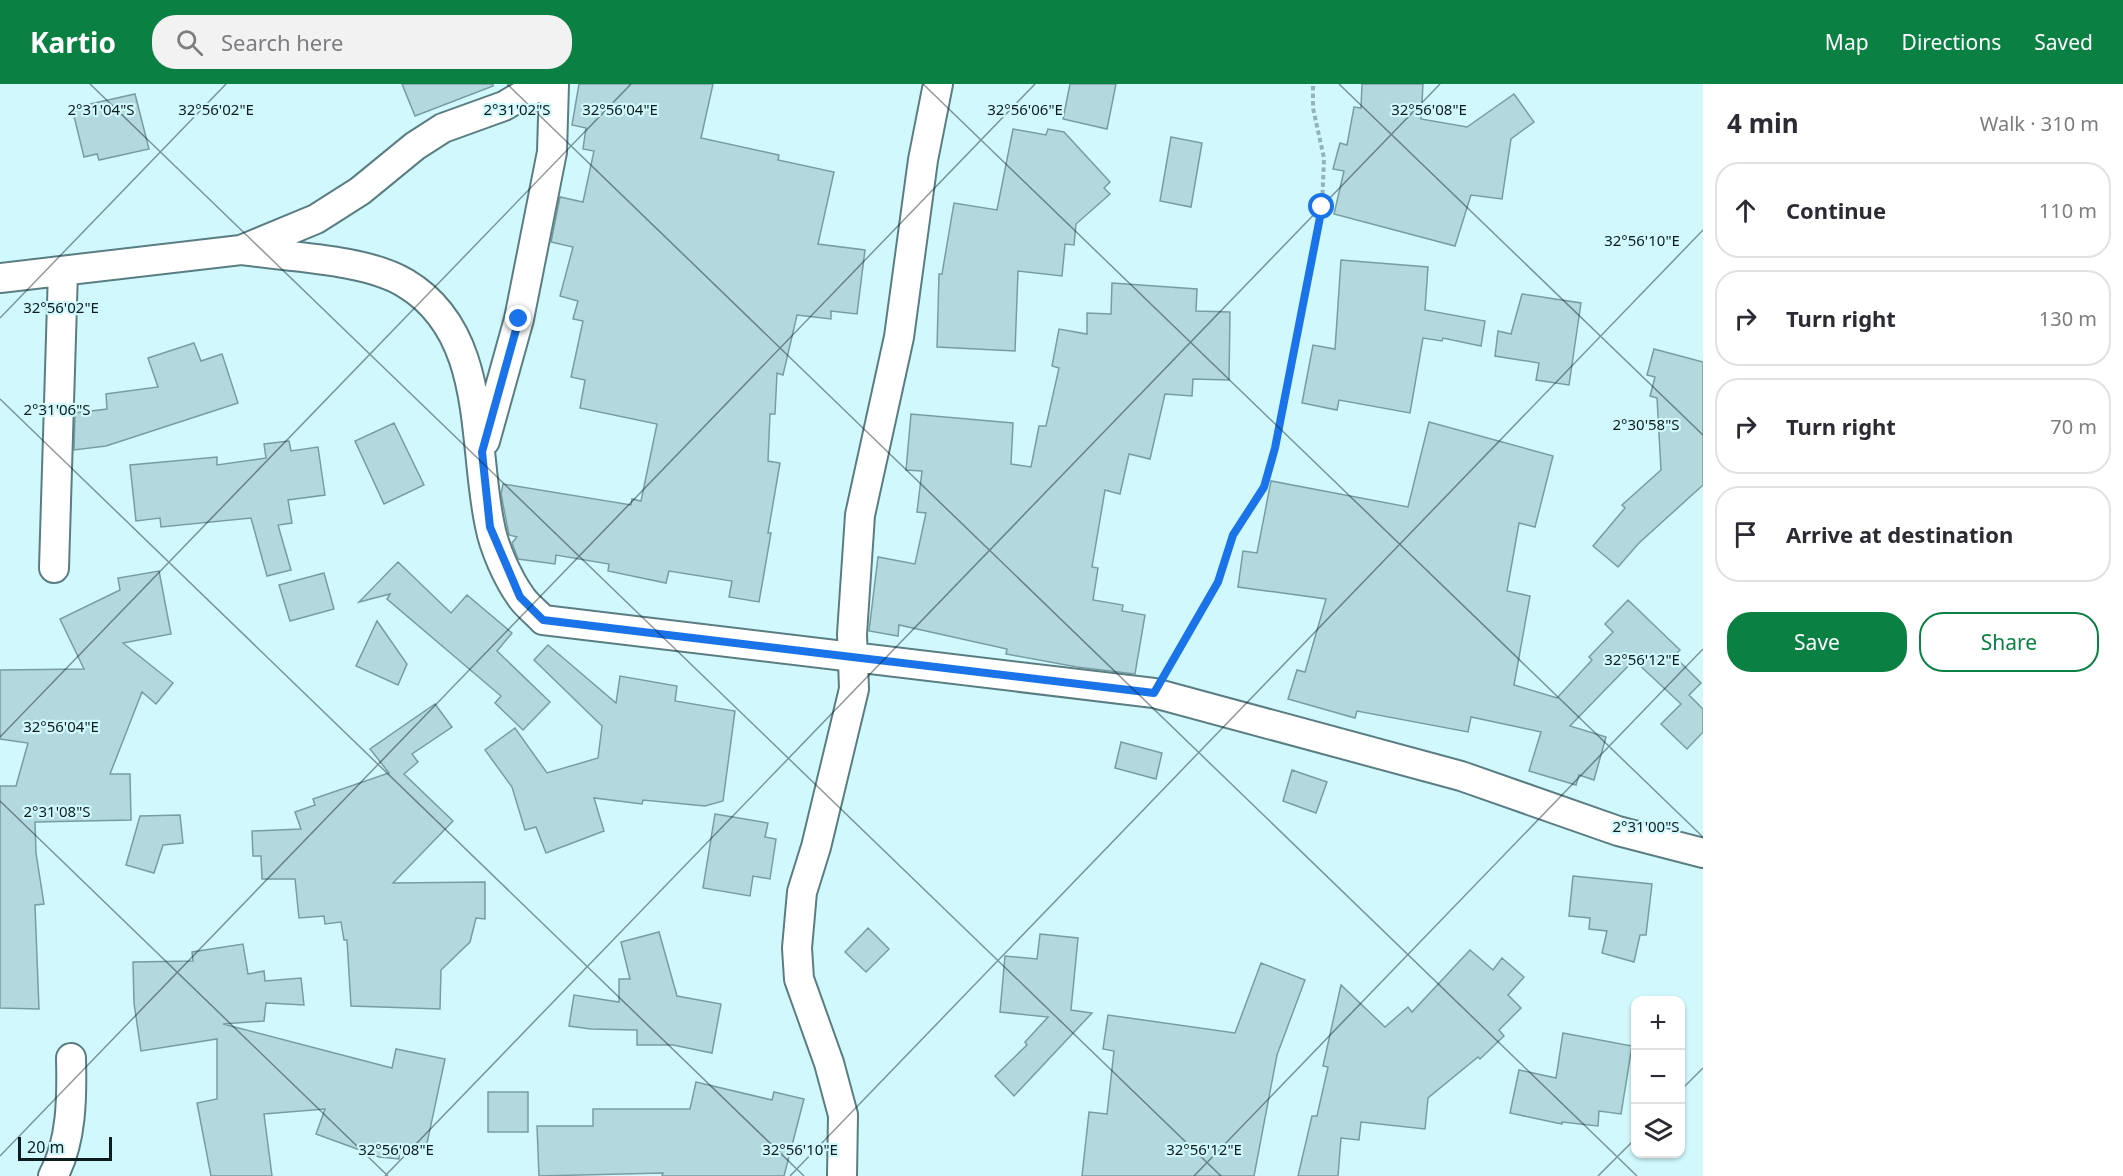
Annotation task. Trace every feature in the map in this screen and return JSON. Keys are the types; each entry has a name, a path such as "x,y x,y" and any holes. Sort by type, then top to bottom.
{"street":[{"path":"241,250 316,219 360,191 414,146 443,129 504,106 542,84"},
{"path":"482,452 519,319 552,152 554,84"},
{"path":"842,1176 843,1115 829,1063 799,979 797,948 802,892 816,847 854,689 852,634 860,514 899,337 923,160 938,84"},
{"path":"0,278 241,250 369,268 405,283 441,312 469,372 482,452 490,527 520,597 543,620 853,655 1154,693 1461,776 1618,831 1703,853"},
{"path":"54,568 63,271"},
{"path":"53,1176 60,1164 72,1098 71,1058"}],"path":[{"path":"1154,693 1218,582 1233,535 1264,487 1275,448 1322,207 1324,158 1313,108 1314,84"}],"building":[{"path":"402,84 493,84 493,86 415,116"},
{"path":"579,84 713,84 701,138 779,155 778,160 834,172 818,244 865,250 857,314 831,311 831,319 797,315 783,375 777,373 775,414 770,414 768,461 780,463 759,602 729,597 732,581 669,571 666,583 608,571 609,564 556,555 555,564 518,559 512,543 517,537 509,535 501,494 503,484 631,505 632,499 641,501 657,424 580,408 585,380 571,377 583,321 573,319 578,301 560,296 573,247 551,242 560,197 583,202 594,151 583,149 586,128 572,125"},
{"path":"1070,84 1116,84 1107,129 1063,119"},
{"path":"1362,84 1423,84 1421,119 1467,127 1514,94 1534,122 1511,139 1502,199 1471,195 1455,246 1334,214 1344,171 1333,169 1340,143 1347,145 1354,107 1361,108"},
{"path":"135,94 149,149 99,160 97,154 84,157 72,108"},
{"path":"1013,129 1046,135 1048,129 1064,132 1110,182 1104,188 1110,194 1076,224 1074,245 1065,244 1062,276 1018,271 1015,351 937,347 939,274 942,274 954,203 997,210"},
{"path":"1171,137 1202,143 1191,207 1160,201"},
{"path":"1341,260 1428,267 1425,310 1485,321 1481,346 1443,338 1442,341 1423,338 1410,413 1339,400 1337,410 1302,403 1313,345 1335,349"},
{"path":"1112,283 1197,289 1196,311 1230,312 1229,380 1193,379 1192,396 1165,394 1150,459 1129,454 1120,494 1105,490 1092,567 1098,568 1093,600 1123,605 1122,611 1145,615 1135,674 1077,667 1006,654 1007,649 899,625 898,636 869,631 878,557 915,564 926,513 917,512 922,471 906,470 911,414 1013,423 1011,464 1031,467 1039,426 1046,426 1059,368 1052,366 1059,329 1087,334 1087,313 1111,314"},
{"path":"1522,294 1581,303 1569,385 1536,380 1539,363 1495,356 1498,331 1511,334"},
{"path":"194,343 201,361 222,354 238,403 106,446 74,450 75,413 107,409 106,394 158,387 148,358"},
{"path":"1654,349 1703,362 1703,485 1639,543 1618,567 1593,546 1625,508 1622,505 1661,470 1657,398 1650,396 1655,377 1647,375"},
{"path":"1429,422 1553,456 1535,527 1519,523 1507,591 1530,596 1514,685 1557,698 1592,660 1589,657 1613,632 1605,624 1628,600 1680,650 1674,656 1701,683 1689,695 1703,709 1703,732 1687,749 1661,724 1681,704 1634,660 1570,726 1606,737 1594,780 1579,775 1576,785 1529,771 1541,732 1471,717 1468,732 1357,711 1355,718 1288,699 1297,670 1305,672 1326,599 1238,587 1243,551 1257,553 1271,481 1408,507"},
{"path":"394,423 424,485 384,504 355,441"},
{"path":"289,441 291,451 318,447 325,495 288,500 292,523 278,525 291,570 267,576 251,518 161,527 160,518 136,521 130,465 217,457 217,465 266,458 264,444"},
{"path":"398,562 451,613 467,595 512,633 497,651 550,702 523,730 495,703 501,696 387,599 390,594 359,602"},
{"path":"159,571 171,634 123,643 173,683 156,704 142,692 110,774 130,774 131,820 35,822 36,853 44,904 35,905 39,1009 0,1008 0,786 16,786 28,743 0,739 0,670 84,669 60,619 120,590 118,578"},
{"path":"324,573 334,609 290,621 279,585"},
{"path":"377,621 407,664 398,685 356,666"},
{"path":"548,645 616,703 620,676 677,686 675,701 735,711 723,801 705,806 643,800 642,804 594,798 604,831 546,853 536,827 525,830 512,787 485,750 515,728 547,773 598,758 602,726 534,660"},
{"path":"435,704 452,727 412,754 418,762 404,774 453,821 393,883 485,882 485,919 476,918 470,942 441,970 440,1009 351,1006 347,940 344,940 341,922 325,924 324,916 299,918 295,879 262,879 261,856 253,856 252,831 301,829 295,812 315,805 313,799 389,773 370,749"},
{"path":"1121,742 1162,753 1156,779 1115,768"},
{"path":"1292,770 1327,782 1316,813 1283,801"},
{"path":"715,814 768,823 765,837 776,839 770,879 753,876 750,896 703,888"},
{"path":"180,815 183,843 163,845 154,873 126,865 140,816"},
{"path":"1573,876 1652,884 1646,935 1640,935 1634,962 1602,953 1607,931 1589,929 1590,918 1569,916"},
{"path":"868,928 889,949 866,972 845,952"},
{"path":"659,932 677,996 721,1004 712,1053 673,1045 637,1045 637,1030 569,1026 574,995 619,1002 619,979 630,979 621,942"},
{"path":"1040,934 1078,938 1071,1010 1092,1013 1014,1096 995,1076 1027,1045 1025,1042 1048,1017 1000,1012 1005,956 1037,959"},
{"path":"243,944 248,974 264,971 265,981 301,978 304,1005 266,1003 264,1021 223,1024 392,1068 396,1049 445,1059 426,1148 400,1146 399,1159 379,1157 316,1134 325,1109 264,1114 272,1176 211,1176 197,1103 217,1099 217,1039 141,1051 134,1003 133,962 193,961 192,952"},
{"path":"1470,950 1493,970 1502,958 1524,977 1508,995 1521,1008 1499,1030 1504,1036 1480,1059 1478,1057 1428,1098 1425,1129 1361,1122 1359,1140 1341,1138 1338,1176 1298,1176 1312,1116 1317,1116 1328,1067 1323,1066 1341,985 1385,1027 1408,1007 1412,1012"},
{"path":"1261,963 1305,980 1277,1055 1254,1176 1082,1176 1089,1112 1107,1114 1114,1051 1103,1049 1108,1015 1235,1033"},
{"path":"1563,1033 1631,1046 1621,1114 1599,1111 1598,1126 1562,1122 1562,1124 1510,1113 1519,1070 1556,1078"},
{"path":"696,1082 772,1100 774,1092 804,1099 784,1176 662,1176 663,1173 539,1176 537,1126 593,1126 593,1109 690,1109"},
{"path":"488,1092 528,1092 528,1132 488,1132"}],"route":[{"path":"519,319 482,452 490,527 520,597 543,620 853,655 1154,693 1218,582 1233,535 1264,487 1275,448 1310,280 1322,207"}]}
